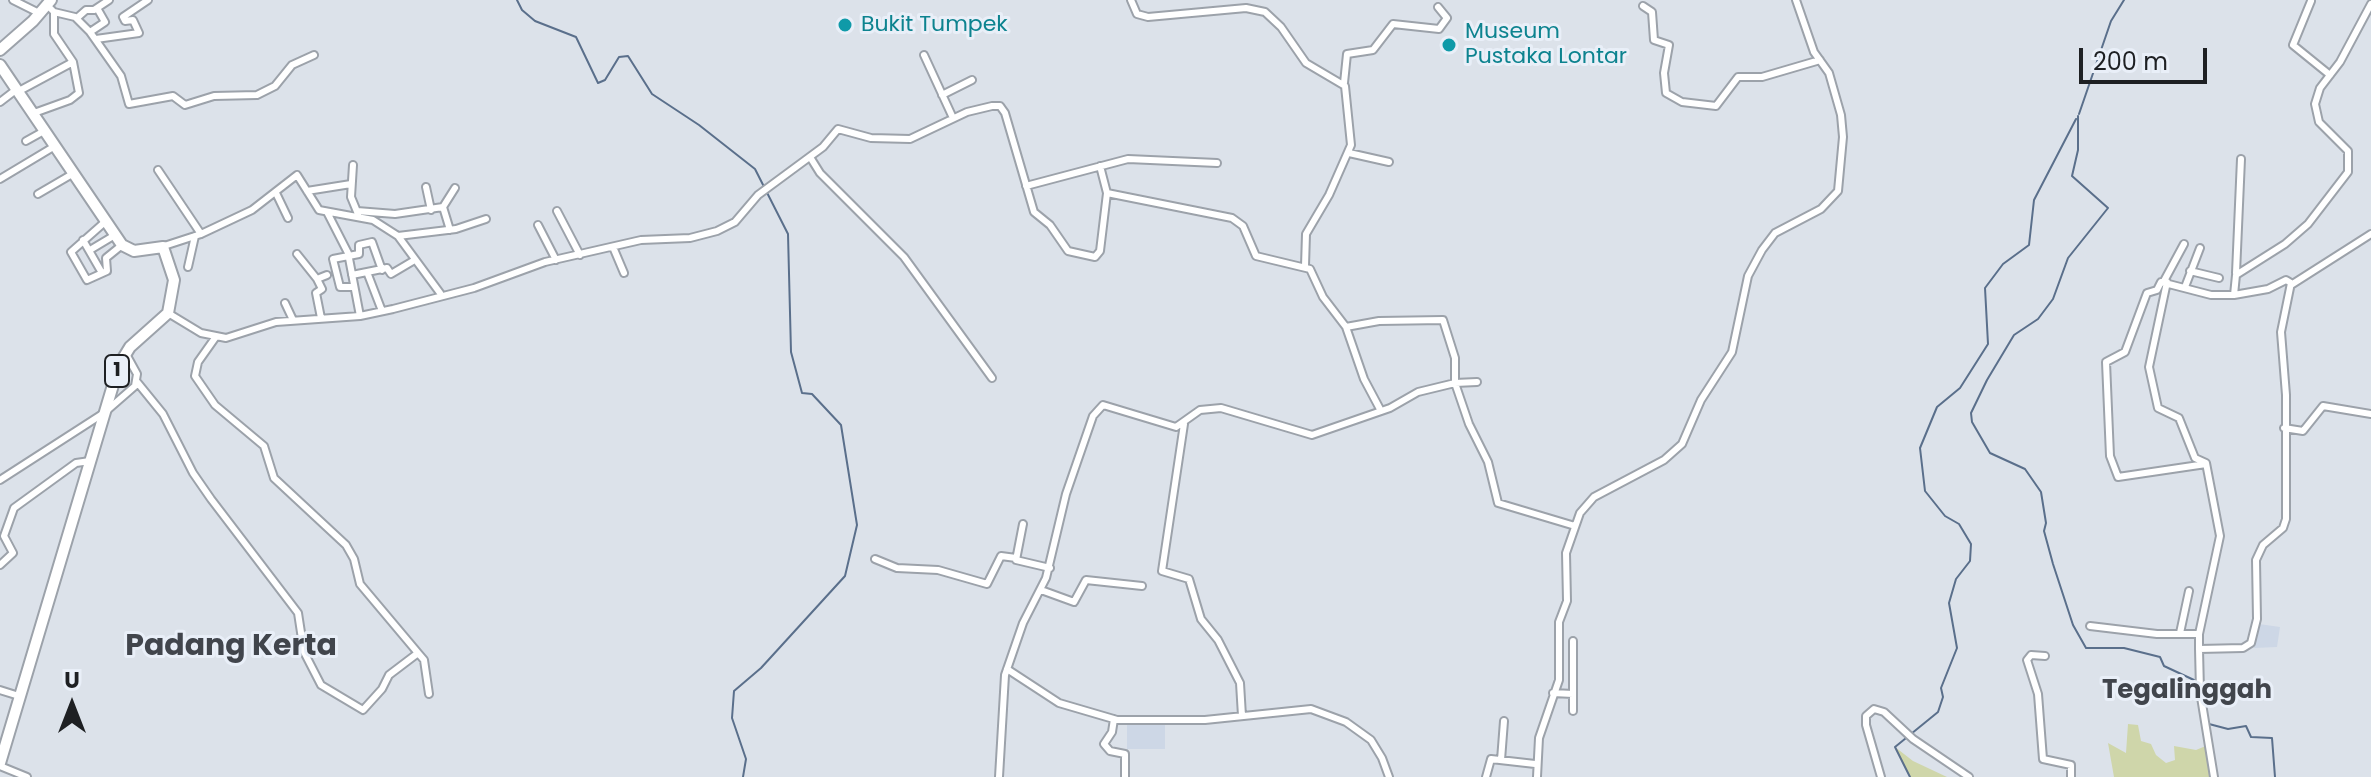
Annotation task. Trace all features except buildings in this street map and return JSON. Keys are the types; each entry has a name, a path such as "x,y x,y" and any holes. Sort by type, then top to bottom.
{"highway":[{"path":"0,50 48,8"},
{"path":"0,65 118,240 134,251 161,247 167,251 174,272 168,313"},
{"name":"1","path":"1,759 104,413 125,353 168,313"}],"street":[{"path":"13,0 77,18 96,39 121,76 126,101 131,104 171,96 186,105 214,96 257,95 275,86 292,65 314,55"},
{"path":"77,18 108,0"},
{"path":"96,39 139,33 133,20 125,21 123,17 148,0"},
{"path":"1131,0 1137,14 1148,17 1246,8 1265,12 1281,27 1306,63 1344,83"},
{"path":"1537,777 1535,764 1542,723 1559,680 1559,622 1567,601 1564,563 1575,526 1594,497 1672,455 1682,444 1701,400 1732,352 1748,276 1762,250 1775,233 1821,209 1835,197 1841,167 1842,121 1829,73 1808,37 1796,0"},
{"path":"2311,1 2293,45 2330,75"},
{"path":"2236,273 2257,264 2297,234 2348,172 2348,151 2323,127 2315,109 2318,91 2340,62 2371,4"},
{"path":"1643,6 1652,12 1654,40 1669,45 1664,73 1666,93 1682,102 1716,106 1738,77 1762,77 1820,60"},
{"path":"1305,266 1306,234 1325,204 1349,153 1351,125 1344,83 1347,54 1373,50 1393,24 1439,29 1447,18 1438,7"},
{"path":"34,113 78,95 73,62 54,34 48,8"},
{"path":"90,32 105,22 97,8"},
{"path":"924,55 953,118"},
{"path":"0,102 73,62"},
{"path":"942,95 972,80"},
{"path":"168,313 215,338 293,320 360,316 440,293 474,288 556,260 641,240 681,240 717,231 735,222 758,195 810,157 841,128 871,138 910,139 953,118 985,107 1002,108 1031,207 1050,225 1064,248 1090,257 1098,255 1100,251 1107,193 1100,166"},
{"path":"26,141 44,131"},
{"path":"0,179 55,146"},
{"path":"1349,153 1389,162"},
{"path":"810,157 827,181 904,257 992,378"},
{"path":"1026,186 1100,166 1140,159 1217,163"},
{"path":"2234,295 2241,159"},
{"path":"353,165 351,197 358,214 398,236 413,261 430,276 440,293"},
{"path":"158,170 198,235 188,267"},
{"path":"38,194 74,173"},
{"path":"161,247 198,235 252,210 296,175 317,208 327,212 395,214 431,210 443,207 455,188"},
{"path":"307,191 351,184"},
{"path":"426,187 431,210"},
{"path":"276,193 288,218"},
{"path":"1107,193 1232,218 1243,226 1256,256 1305,266 1313,272 1323,297 1346,327 1364,379 1381,411"},
{"path":"443,207 450,230"},
{"path":"557,211 580,255"},
{"path":"327,212 348,256 360,316"},
{"path":"398,236 450,230 486,219"},
{"path":"106,221 71,252 87,281 107,269 106,258 118,240"},
{"path":"538,225 556,260"},
{"path":"2199,649 2243,648 2254,637 2256,560 2263,545 2283,528 2286,519 2281,322 2291,285 2371,234"},
{"path":"83,240 102,273"},
{"path":"77,263 91,252 118,240"},
{"path":"354,287 340,287 332,261 359,254 359,245 372,242 382,270"},
{"path":"2184,244 2166,282 2149,365 2160,410 2179,418 2195,458 2204,459 2206,464 2220,543 2199,634 2204,723 2214,777"},
{"path":"613,247 624,273"},
{"path":"2185,287 2200,248"},
{"path":"297,254 322,289 316,293 321,318"},
{"path":"352,275 388,269 392,273 413,261"},
{"path":"2190,271 2219,278"},
{"path":"367,272 382,311"},
{"path":"317,279 327,275"},
{"path":"2166,282 2211,295 2234,295 2268,289 2286,280 2291,285"},
{"path":"2166,282 2157,290 2147,293 2126,352 2106,362 2111,458 2120,478 2152,474 2172,466 2187,469 2206,464"},
{"path":"285,303 293,320"},
{"path":"1346,327 1379,321 1443,320 1455,358 1455,383 1469,424 1488,462 1498,503 1575,526"},
{"path":"215,338 198,362 195,376 215,405 264,446 274,478 346,545 354,559 360,584 424,660 429,694"},
{"path":"125,353 136,370 137,382 163,414 211,499 298,613 304,652 321,685 363,710 382,689 389,675 418,653"},
{"path":"0,480 104,413 137,382"},
{"path":"999,777 1007,669 1050,568 1066,494 1096,410 1108,404 1164,425 1184,424 1200,410 1221,408 1312,435 1381,411 1418,392 1455,383 1477,382"},
{"path":"2284,428 2303,431 2323,406 2371,414"},
{"path":"1184,424 1162,571 1189,579 1201,619 1218,640 1240,683 1242,716"},
{"path":"0,565 13,553 4,536 14,508 76,463 90,461"},
{"path":"1016,558 1023,524"},
{"path":"875,559 897,568 938,570 987,584 1001,556 1050,568"},
{"path":"1041,590 1074,602 1086,580 1142,586"},
{"path":"2180,633 2189,591"},
{"path":"2090,626 2157,634 2199,634"},
{"path":"1559,640 1576,641 1573,711"},
{"path":"2045,656 2027,657 2038,694 2043,759 2071,765 2071,776"},
{"path":"1007,669 1059,703 1114,719 1205,720 1304,709 1338,719 1371,740 1389,777"},
{"path":"0,690 19,696"},
{"path":"1553,693 1573,694"},
{"path":"1881,777 1866,716 1874,709 1881,710 1913,739 1969,777"},
{"path":"1114,719 1112,732 1104,744 1110,751 1125,754 1125,777"},
{"path":"1501,760 1504,721"},
{"path":"1,759 27,777"},
{"path":"1486,777 1490,760 1535,764"}],"shaded area":[{"path":"2259,624 2280,627 2277,647 2254,648"},
{"path":"1127,724 1165,725 1165,749 1127,749"}],"green space":[{"path":"2128,724 2138,725 2141,741 2151,744 2156,755 2166,763 2175,760 2174,746 2196,750 2213,743 2217,777 2114,777 2108,743 2126,753"},
{"path":"1895,747 1913,761 1947,777 1910,777"}],"waterway":[{"path":"517,0 522,10 535,21 576,37 598,83 605,80 619,57 628,56 652,94 699,125 755,169 788,234 791,352 802,393 812,394 841,425 857,525 845,576 761,668 734,691 732,718 746,759 743,777"},
{"path":"2079,114 2111,21 2124,0"},
{"path":"2078,116 2078,150 2072,176 2108,208 2068,258 2053,299 2038,319 2014,335 1971,413 1972,422 1990,453 2025,469 2041,492 2046,523 2044,531 2053,564 2073,625 2086,648 2124,648 2160,657 2164,666 2194,680 2198,695"},
{"path":"1910,777 1895,747 1938,712 1943,697 1941,688 1957,648 1949,603 1956,579 1970,561 1971,544 1959,524 1945,516 1925,491 1920,448 1937,407 1960,388 1988,344 1985,288 2003,264 2029,245 2034,200 2076,119"},
{"path":"2199,705 2203,722"},
{"path":"2209,724 2228,729 2246,726 2251,737 2272,738 2275,777"}],"place":[{"name":"Bukit Tumpek","path":"845,25"},
{"name":"Museum Pustaka Lontar","path":"1449,45"}],"district":[{"name":"Padang Kerta","path":"231,647"},
{"name":"Tegalinggah","path":"2187,691"}]}
